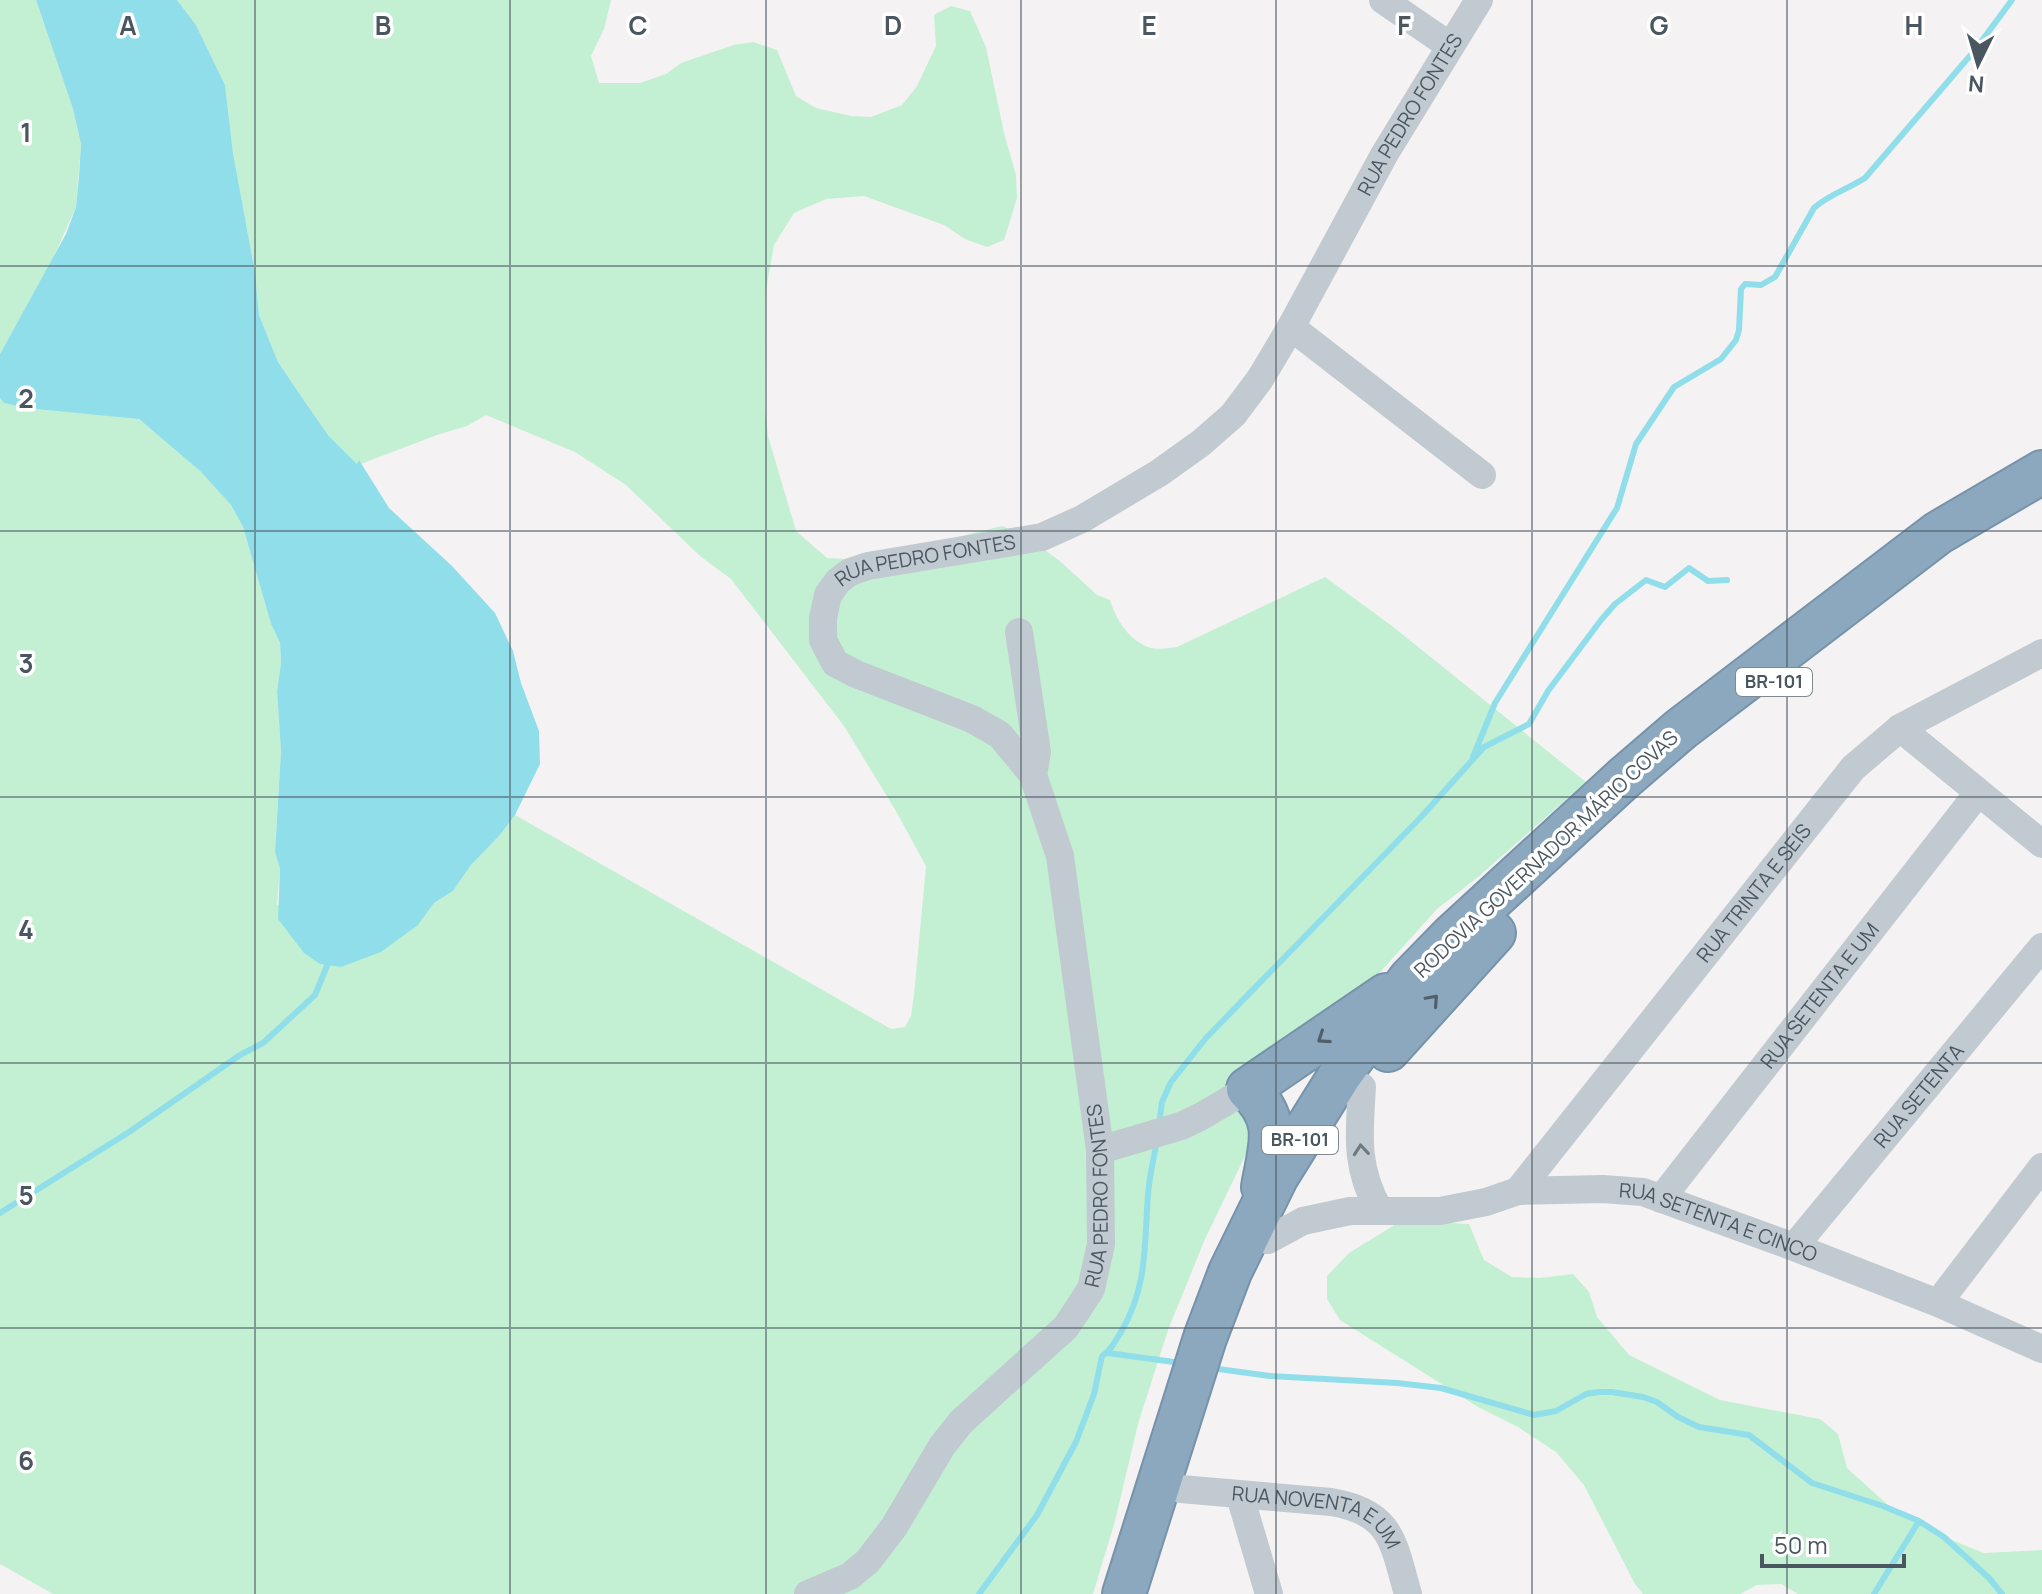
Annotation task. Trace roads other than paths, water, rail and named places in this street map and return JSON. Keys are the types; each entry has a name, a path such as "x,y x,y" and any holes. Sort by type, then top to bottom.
{"highway":[{"name":"RODOVIA GOVERNADOR MÁRIO COVAS","path":"1150,1594 1277,1176 1340,1075 1410,979 1451,937 1681,729 1938,533 2042,472"},
{"name":"RODOVIA GOVERNADOR MÁRIO COVAS","path":"1124,1594 1205,1338 1230,1272 1399,1038 1530,896 1686,755 1815,648 1947,555 2042,500"},
{"path":"1263,1227 1270,1119 1262,1102 1248,1089 1410,979"}],"street":[{"path":"1383,0 1450,46"},
{"name":"RUA PEDRO FONTES","path":"808,1594 850,1576 868,1561 894,1527 942,1446 961,1422 1066,1327 1091,1289 1101,1244 1100,1150 1060,856 1033,775 1000,735 972,719 835,663 823,640 828,595 838,581 850,572 868,566 1042,537 1082,519 1159,473 1233,415 1260,379 1291,327 1384,155 1479,0"},
{"path":"1291,327 1482,475"},
{"path":"1019,632 1037,752 1033,775"},
{"name":"RUA TRINTA E SEIS","path":"1518,1191 1853,768 1900,728 2040,658"},
{"path":"1900,728 2042,844"},
{"name":"RUA SETENTA E UM","path":"1661,1199 1978,793"},
{"name":"RUA SETENTA","path":"1794,1247 2042,947"},
{"path":"1362,1087 1361,1159 1365,1185 1379,1210"},
{"path":"1100,1150 1181,1126 1248,1089"},
{"path":"1938,1303 2042,1167"},
{"name":"RUA SETENTA E CINCO","path":"1263,1227 1350,1211 1440,1211 1486,1202 1518,1191 1643,1192 1938,1303 2042,1349"},
{"name":"RUA NOVENTA E UM","path":"1181,1489 1352,1505 1368,1513 1391,1537 1408,1594"},
{"path":"1240,1496 1269,1594"}],"water":[{"path":"36,0 177,0 196,25 225,85 259,315 278,362 328,435 357,464 359,460 389,508 452,566 495,613 513,651 539,731 540,764 515,815 500,835 471,865 453,891 434,903 418,925 381,952 341,967 320,964 304,953 278,919 280,869 275,852 281,751 277,691 280,643 271,624 243,527 231,505 200,471 139,419 26,408 4,403 0,398 0,354 66,234 76,207 79,176 81,144 73,109"}],"waterway":[{"path":"1473,757 1495,703 1617,508 1636,444 1674,387 1721,359 1736,340 1741,289 1745,284 1761,285 1775,277 1814,208 1865,178 1975,50 2012,0"},
{"path":"1159,1125 1162,1102 1171,1082 1206,1038 1422,816 1484,747 1529,724 1548,691 1615,604 1646,580 1665,587 1689,568 1708,581 1727,580"},
{"path":"0,1213 129,1132 240,1055 263,1043 315,995 329,961"},
{"path":"979,1594 1037,1515 1076,1442 1094,1394 1102,1356 1113,1346 1130,1315 1143,1265 1149,1188 1157,1140"},
{"path":"1108,1353 1181,1363"},
{"path":"1211,1368 1270,1376 1441,1388 1534,1415 1556,1411 1586,1394 1598,1392 1643,1397 1699,1427 1749,1435 1812,1483 1919,1521 1944,1537 2002,1594"},
{"path":"1874,1594 1919,1521"}]}
